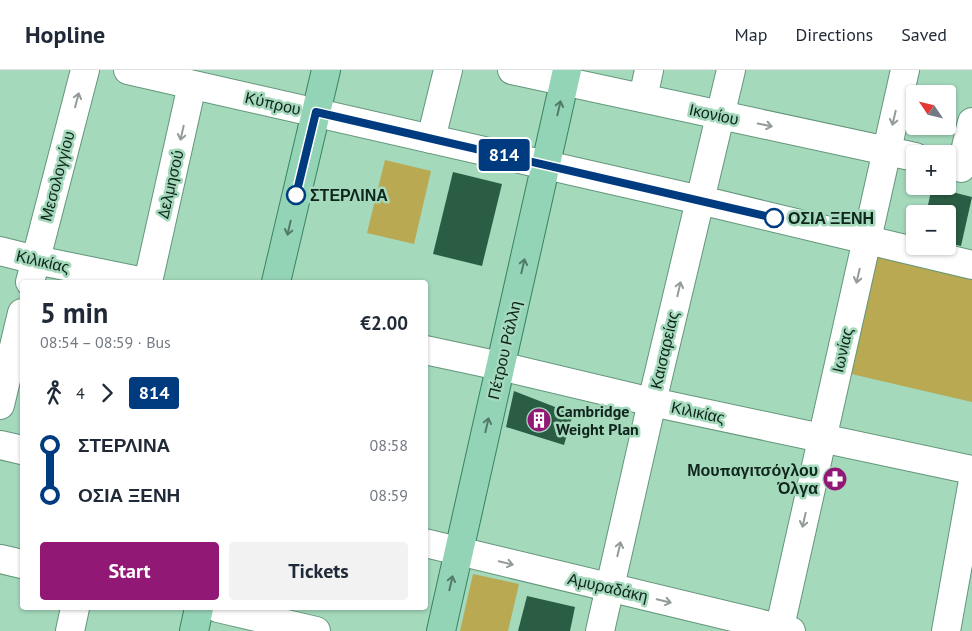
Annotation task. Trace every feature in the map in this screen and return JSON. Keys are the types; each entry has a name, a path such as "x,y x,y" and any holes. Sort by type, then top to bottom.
{"main road":[{"path":"276,280 326,70"},
{"name":"Πέτρου Ράλλη","path":"440,631 566,75"},
{"path":"194,631 199,610"}],"street":[{"name":"Μεσολογγίου","path":"33,271 85,70"},
{"name":"Κύπρου","path":"128,70 206,81 316,112 700,200 972,265"},
{"path":"431,139 448,70"},
{"name":"Ικονίου","path":"512,70 566,75 643,98 906,155"},
{"path":"643,98 649,70"},
{"name":"Καισαρείας","path":"600,631 731,70"},
{"name":"Ιωνίας","path":"783,630 822,438 905,70"},
{"name":"Δελμησού","path":"149,280 206,81"},
{"path":"960,168 972,122"},
{"name":"Κιλικίας","path":"0,251 33,271 124,280"},
{"path":"0,405 20,321"},
{"name":"Κιλικίας","path":"428,351 652,402 972,470"},
{"path":"0,445 20,450"},
{"path":"946,631 972,486"},
{"name":"Αμυραδάκη","path":"428,544 783,630"},
{"path":"0,559 20,564"},
{"path":"70,631 75,610"},
{"path":"226,610 315,631 320,610"}],"shaded area":[{"path":"385,160 431,171 414,244 367,233"},
{"path":"875,250 972,273 972,402 847,373"},
{"path":"473,574 519,584 508,631 460,631"}],"building":[{"path":"453,172 502,184 482,266 433,254"},
{"path":"956,193 972,197 961,246 956,245 956,205 928,205 930,195 956,195"},
{"name":"Cambridge Weight Plan","path":"514,391 573,414 564,445 506,427"},
{"path":"527,596 575,607 570,631 518,631"}],"bus line":[{"name":"814","path":"296,195 316,112 774,218"}],"place":[{"name":"ΣΤΕΡΛΙΝΑ","path":"296,195"},
{"name":"ΟΣΙΑ ΞΕΝΗ","path":"774,218"},
{"name":"Cambridge Weight Plan","path":"539,420"},
{"name":"Μουπαγιτσόγλου Όλγα","path":"835,479"}]}
